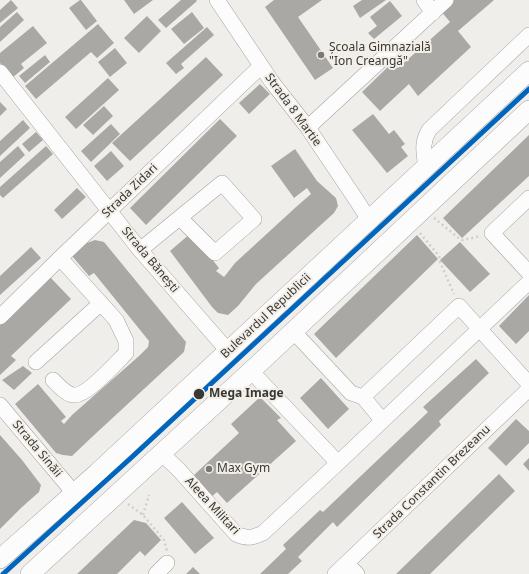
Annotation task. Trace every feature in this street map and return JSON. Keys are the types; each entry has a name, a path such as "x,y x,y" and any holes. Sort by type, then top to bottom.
{"main road":[{"name":"Bulevardul Republicii","path":"0,559 228,351 529,71"},
{"path":"30,574 162,454 529,110"}],"street":[{"name":"Strada 8 Martie","path":"217,0 272,82 308,128 370,220"},
{"path":"424,0 433,13"},
{"path":"308,128 446,0"},
{"path":"426,167 423,143 429,130 529,35"},
{"name":"Strada Zidari","path":"0,317 261,66"},
{"name":"Strada Bănești","path":"0,72 140,250 228,351"},
{"path":"140,250 222,182 254,219 215,253 180,218"},
{"path":"529,198 492,234 529,273"},
{"path":"53,380 63,390 73,395 82,393 91,387 126,353 126,341 116,320 60,258"},
{"name":"Aleea Militari","path":"162,454 179,470 236,534 242,537 250,538 263,533 529,282"},
{"path":"36,362 101,303"},
{"path":"363,397 459,306 529,384"},
{"path":"293,331 351,393 363,397 382,420"},
{"path":"251,371 338,463"},
{"name":"Strada Constantin Brezeanu","path":"336,574 352,569 526,399"},
{"name":"Strada Sinăii","path":"0,405 74,493"},
{"path":"156,574 167,563"}],"path":[{"path":"416,215 463,240 492,234"},
{"path":"416,215 439,256 440,262 459,306"},
{"path":"143,515 149,496"},
{"path":"126,503 143,515 164,540 167,553 167,563"}],"building":[{"path":"11,0 18,8 0,23 0,10"},
{"path":"80,0 97,21 86,30 69,8"},
{"path":"124,0 153,0 134,14"},
{"path":"181,0 197,1 166,28 158,20"},
{"path":"274,0 322,0 298,17 333,68 315,80 265,7"},
{"path":"362,0 386,0 360,18 353,6"},
{"path":"451,0 494,0 458,31 471,47 418,96 409,84 380,111 362,92 392,63 398,68 450,22 440,10"},
{"path":"390,1 402,16 374,39 368,33 377,26 370,17"},
{"path":"17,12 24,20 0,42 0,27"},
{"path":"192,12 204,28 184,44 171,29"},
{"path":"147,16 161,31 139,53 124,38"},
{"path":"98,24 114,43 97,58 91,52 36,99 25,86"},
{"path":"33,26 47,43 21,64 24,68 12,78 0,63 0,53"},
{"path":"207,27 214,35 181,64 184,68 176,74 166,63"},
{"path":"115,48 127,63 110,77 98,62"},
{"path":"45,55 50,62 25,83 19,76"},
{"path":"206,57 223,75 130,161 112,143"},
{"path":"108,78 119,90 76,129 65,117"},
{"path":"260,84 270,94 249,114 239,103"},
{"path":"0,102 7,109 0,116"},
{"path":"104,106 113,116 93,135 83,125"},
{"path":"373,114 389,134 394,130 405,144 401,147 408,156 387,173 352,130"},
{"path":"220,119 237,136 146,225 130,208"},
{"path":"23,120 30,128 0,156 0,141"},
{"path":"111,124 120,134 91,162 81,151"},
{"path":"36,132 43,140 29,152 22,144"},
{"path":"529,135 529,176 462,238 443,218"},
{"path":"18,146 25,155 0,178 0,162"},
{"path":"46,146 53,154 3,198 0,195 0,187"},
{"path":"295,149 317,181 336,198 338,206 334,213 256,284 238,306 228,315 218,313 170,251 191,233 219,268 216,271 224,277 235,263 311,194 307,188 294,198 271,166"},
{"path":"111,151 124,166 107,181 94,166"},
{"path":"77,188 86,197 62,219 54,210"},
{"path":"417,235 438,259 336,358 314,334"},
{"path":"95,240 104,242 186,342 184,352 72,456 63,455 56,453 15,404 38,384 66,417 61,421 64,424 72,415 139,356 148,347 149,341 94,273 89,276 72,256 87,243"},
{"path":"460,242 490,274 470,292 440,260"},
{"path":"31,247 41,258 0,295 0,276"},
{"path":"50,277 71,299 11,356 16,360 0,375 0,325"},
{"path":"529,295 529,331 516,344 499,326"},
{"path":"476,359 489,373 439,421 441,425 337,527 333,522 298,557 302,561 288,574 260,574 286,549 283,545 320,510 323,512 428,412 423,407"},
{"path":"23,366 32,373 14,390 2,380"},
{"path":"321,378 349,409 328,429 300,398"},
{"path":"260,397 281,418 277,420 296,441 227,503 217,492 210,498 194,475 239,433 231,424"},
{"path":"516,419 529,431 529,443 506,466 488,448"},
{"path":"0,435 41,485 39,492 0,529"},
{"path":"529,458 529,471 523,464"},
{"path":"499,474 515,491 430,574 396,574"},
{"path":"182,502 214,538 195,554 164,518"},
{"path":"134,520 146,523 161,540 145,556 140,551 117,574 77,574"},
{"path":"193,567 200,574 186,574"}],"transit line":[{"path":"3,574 132,457 529,89"}],"place":[{"name":"Școala Gimnazială \"Ion Creangă\"","path":"321,55"},
{"name":"Mega Image","path":"199,394"},
{"name":"Max Gym","path":"209,469"}]}
